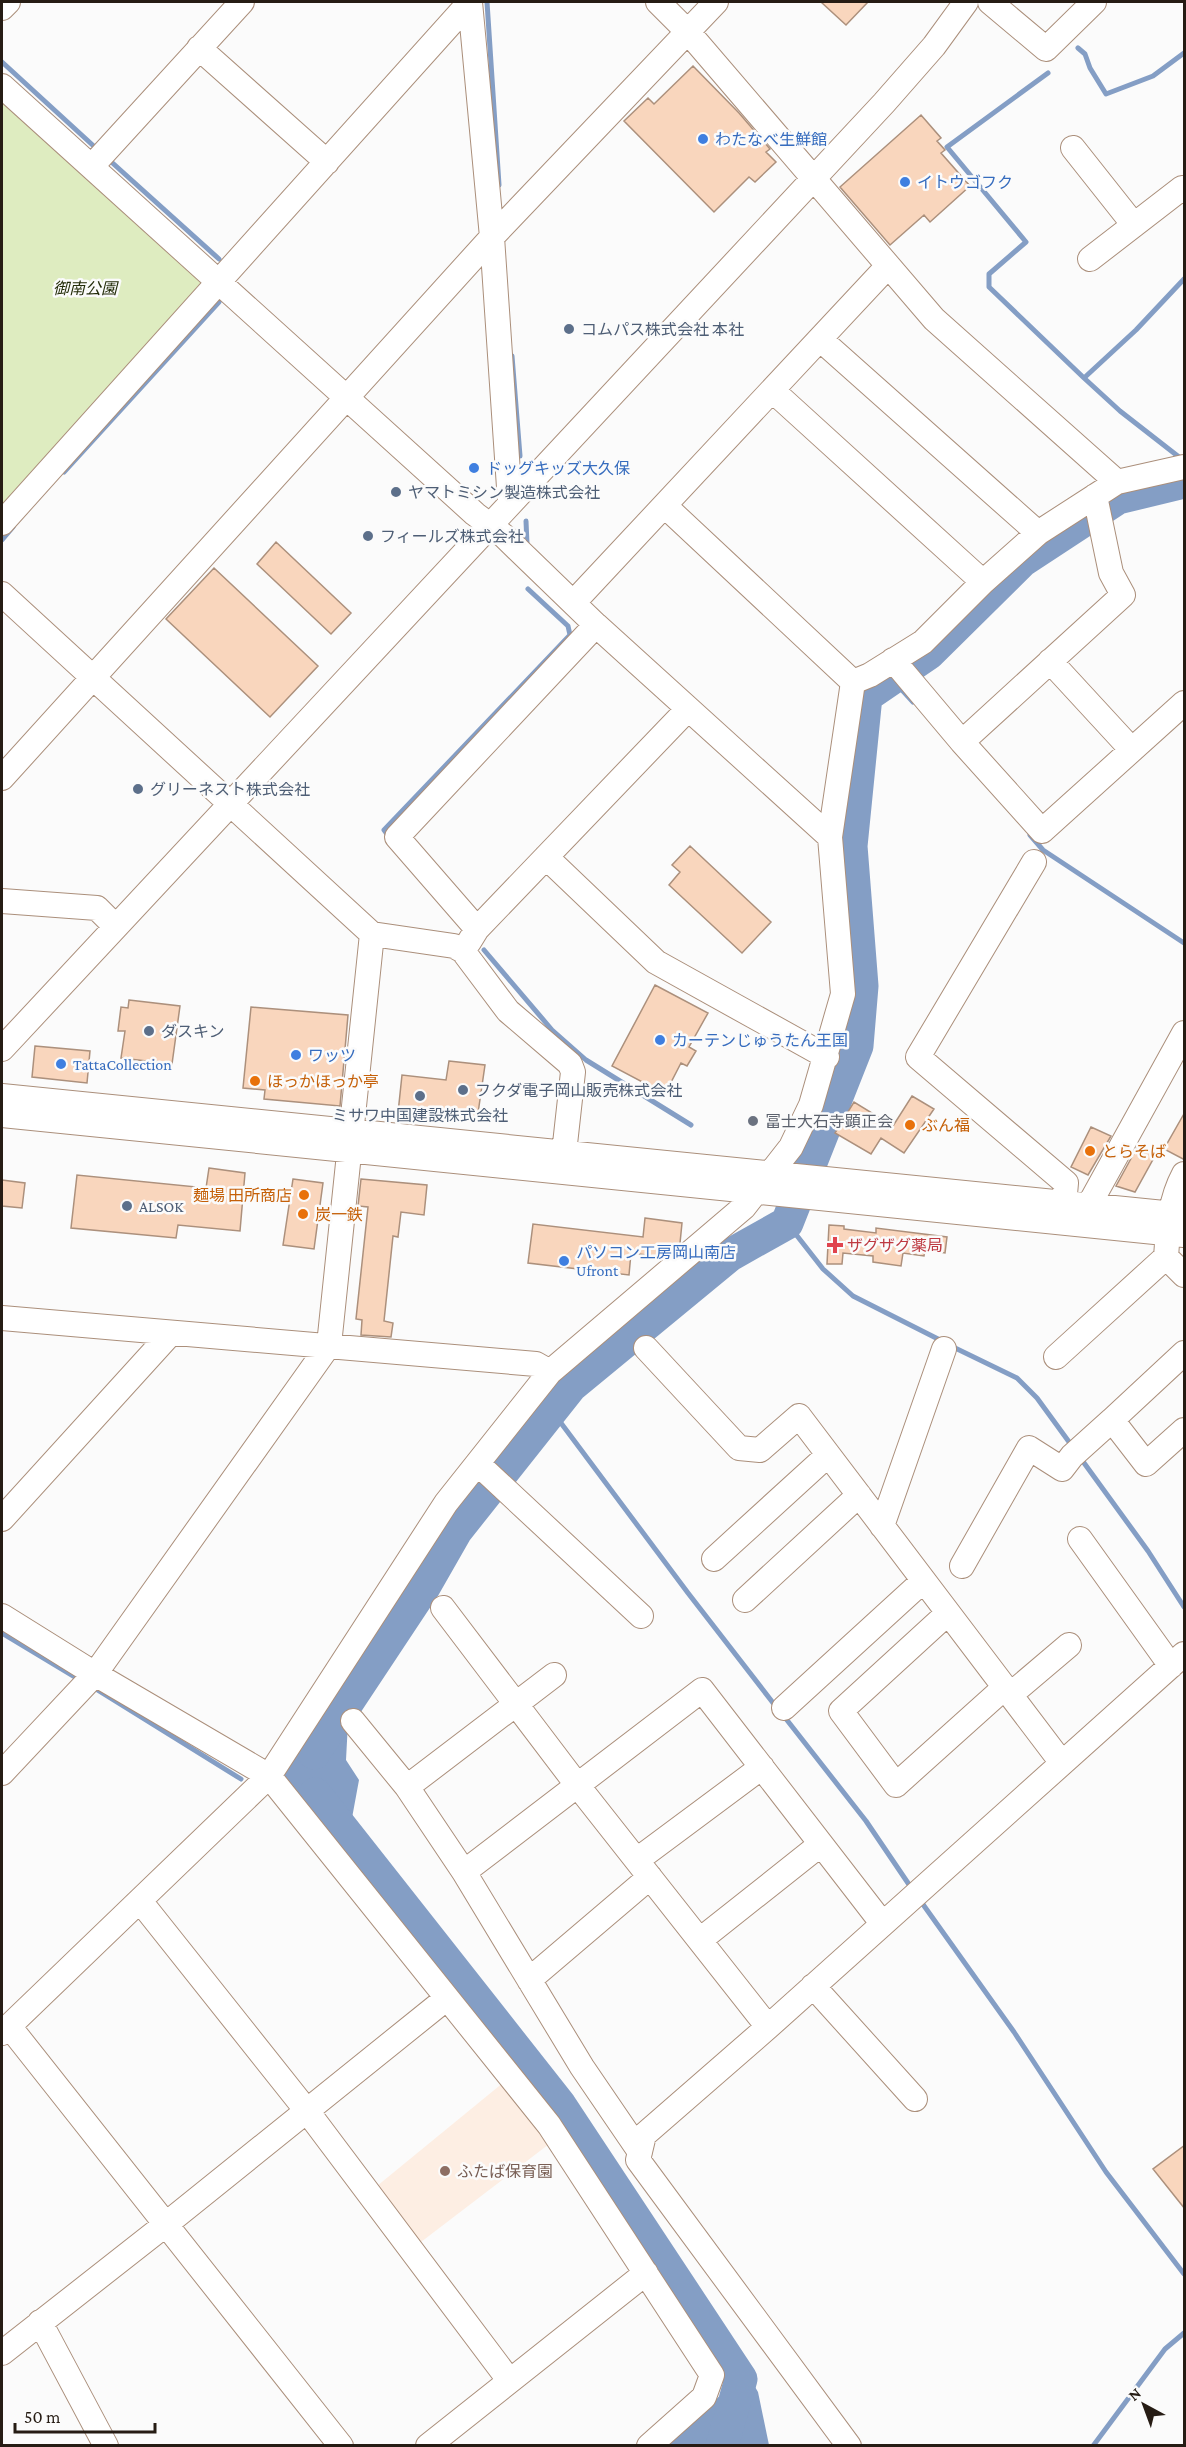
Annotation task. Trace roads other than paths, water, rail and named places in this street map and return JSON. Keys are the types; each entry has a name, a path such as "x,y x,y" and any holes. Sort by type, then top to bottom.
{"street":[{"path":"2,8 8,2"},
{"path":"100,158 242,2"},
{"path":"470,2 499,230 510,502"},
{"path":"2,523 470,2"},
{"path":"658,2 688,32 934,319 1117,482"},
{"path":"2,778 499,230 716,2"},
{"path":"2,1049 812,179 934,46 966,2"},
{"path":"990,2 1046,50 1094,2"},
{"path":"199,48 327,162"},
{"path":"2,86 100,158 218,283 490,525 687,709 830,837"},
{"path":"1073,148 1134,225"},
{"path":"1090,259 1182,188 1185,191"},
{"path":"574,602 773,392 888,266"},
{"path":"821,340 1038,533"},
{"path":"773,392 983,582"},
{"path":"853,682 899,667 983,582 1038,533 1097,507 1117,482 1185,467"},
{"path":"665,506 853,682"},
{"path":"962,742 1123,595 1111,573 1097,507"},
{"path":"2,594 372,934 454,946 463,951 507,1011 570,1064 573,1072 564,1153"},
{"path":"477,929 397,837 596,625"},
{"path":"1050,662 1132,750"},
{"path":"899,667 962,742 1042,831 1185,703"},
{"path":"341,2445 5,2030 269,1776 446,1503 482,1467 550,1372 744,1207 791,1147 811,1105 843,994 830,837 853,682"},
{"path":"463,951 477,929 687,709"},
{"path":"546,857 656,962 826,1057"},
{"path":"1034,862 918,1057 1066,1183 1063,1212"},
{"path":"2,901 97,908 115,926"},
{"path":"2,1773 89,1681 329,1345 372,934"},
{"path":"1089,1205 1185,1033"},
{"path":"2,1096 756,1192 790,1185 1063,1212 1174,1231"},
{"path":"2,1115 351,1141 564,1153 771,1173 790,1185"},
{"path":"1185,1174 1178,1186 1174,1231 1185,1275"},
{"path":"1063,1212 1089,1205 1174,1231"},
{"path":"1056,1357 1174,1231"},
{"path":"2,1317 536,1364 550,1372"},
{"path":"2,1519 171,1333"},
{"path":"646,1348 739,1448 760,1450 799,1416 1062,1763"},
{"path":"882,1526 944,1349"},
{"path":"962,1566 1029,1448 1062,1469 1076,1453 1185,1353"},
{"path":"1112,1420 1146,1464 1185,1430"},
{"path":"714,1559 828,1455"},
{"path":"482,1467 641,1616"},
{"path":"744,1600 859,1495"},
{"path":"849,2445 638,2160 644,2135 1178,1660 1080,1539"},
{"path":"784,1708 923,1581"},
{"path":"443,1608 578,1786 768,2027"},
{"path":"948,1613 841,1711 896,1785 1007,1691 1069,1645"},
{"path":"2,1616 89,1681 269,1776 549,2125 712,2375 704,2397 649,2445"},
{"path":"407,1787 554,1675"},
{"path":"464,1872 702,1690 882,1923"},
{"path":"353,1721 407,1787 464,1872 582,2067 640,2152"},
{"path":"529,1980 643,1869 762,1767"},
{"path":"700,1940 821,1844"},
{"path":"140,1900 307,2111 509,2380"},
{"path":"813,1986 915,2099"},
{"path":"2,2353 447,1998"},
{"path":"428,2445 645,2273"},
{"path":"40,2322 106,2445"}],"water":[{"path":"328,1709 348,1722 346,1760 359,1780 352,1818 330,1839 285,1778 284,1772"},
{"path":"748,2375 758,2392 769,2445 664,2446 732,2385"}],"waterway":[{"path":"487,2 499,185"},
{"path":"1078,48 1085,54 1090,68 1106,94 1153,76 1184,53"},
{"path":"2,62 98,150"},
{"path":"1048,73 947,147 1026,242 989,274 989,287 1084,378"},
{"path":"107,158 219,259"},
{"path":"1179,457 1120,411 1084,378 1136,330 1184,279"},
{"path":"64,472 219,302"},
{"path":"512,356 520,456"},
{"path":"314,1753 424,1587 456,1531 571,1386 730,1255 787,1223 857,1046 862,986 851,846 866,696 929,653 1022,561 1118,498 1184,482"},
{"path":"526,521 527,544"},
{"path":"2,540 13,527"},
{"path":"390,838 384,830 570,635 568,626 528,589"},
{"path":"892,679 913,702"},
{"path":"1030,835 1043,850 1184,943"},
{"path":"484,950 552,1030 586,1060 691,1125"},
{"path":"787,1223 823,1269 853,1296 942,1341"},
{"path":"951,1346 1017,1378 1037,1398 1072,1446"},
{"path":"552,1411 777,1708"},
{"path":"1079,1456 1148,1551 1184,1607"},
{"path":"2,1633 80,1680"},
{"path":"91,1686 241,1779"},
{"path":"783,1715 866,1821 910,1886"},
{"path":"315,1794 560,2105 741,2379 722,2446"},
{"path":"924,1901 922,1903 1014,2032 1106,2172 1184,2274"},
{"path":"1093,2446 1165,2349 1184,2333"}],"place":[{"name":"わたなべ生鮮館","path":"703,139"},
{"name":"イトウゴフク","path":"905,182"},
{"name":"コムパス株式会社 本社","path":"569,329"},
{"name":"ドッグキッズ大久保","path":"474,468"},
{"name":"ヤマトミシン製造株式会社","path":"396,492"},
{"name":"フィールズ株式会社","path":"368,536"},
{"name":"グリーネスト株式会社","path":"138,789"},
{"name":"ダスキン","path":"149,1031"},
{"name":"カーテンじゅうたん王国","path":"660,1040"},
{"name":"ワッツ","path":"296,1055"},
{"name":"TattaCollection","path":"61,1064"},
{"name":"ほっかほっか亭","path":"255,1081"},
{"name":"フクダ電子岡山販売株式会社","path":"463,1090"},
{"name":"ミサワ中国建設株式会社","path":"420,1096"},
{"name":"冨士大石寺顕正会","path":"753,1121"},
{"name":"ぶん福","path":"910,1125"},
{"name":"とらそば","path":"1090,1151"},
{"name":"麺場 田所商店","path":"304,1195"},
{"name":"ALSOK","path":"127,1206"},
{"name":"炭一鉄","path":"303,1214"},
{"name":"ザグザグ薬局","path":"835,1245"},
{"name":"パソコン工房岡山南店 Ufront","path":"564,1261"},
{"name":"ふたば保育園","path":"445,2171"}],"park label":[{"name":"御南公園","path":"85,288"}]}
